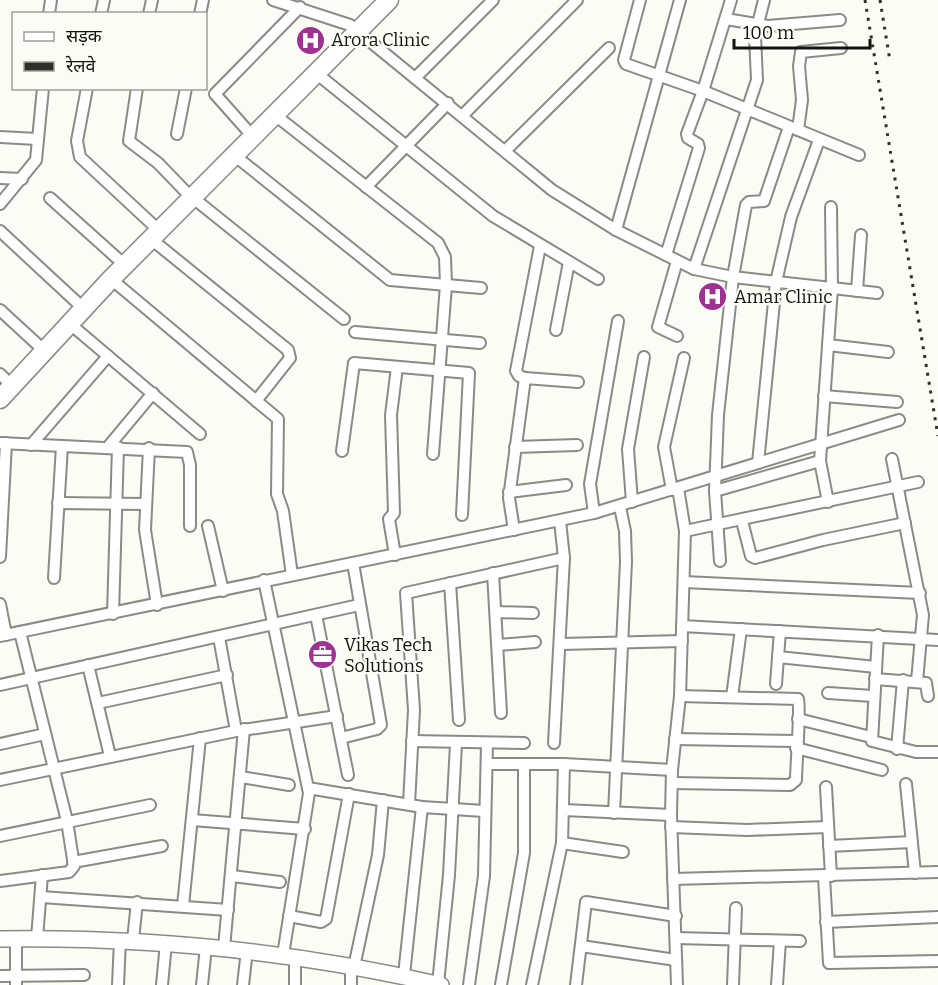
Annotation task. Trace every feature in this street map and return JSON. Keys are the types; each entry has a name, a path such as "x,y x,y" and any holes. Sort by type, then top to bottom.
{"highway":[{"path":"188,194 234,155 316,73 376,0"},
{"path":"2,379 79,305 111,279 151,232 247,130 354,28 389,0"},
{"path":"0,399 69,322 79,305 118,259 151,232"}],"street":[{"path":"273,0 300,7 354,28 552,190 616,230 677,261 694,268 733,277 877,293"},
{"path":"415,78 493,0"},
{"path":"463,115 577,0"},
{"path":"640,0 624,61 626,64 703,91 819,140 859,154"},
{"path":"616,230 680,0"},
{"path":"666,255 699,148 698,144 687,134 731,0"},
{"path":"694,268 757,80 757,25 764,0"},
{"path":"247,130 215,98 216,92 300,7"},
{"path":"726,18 757,25 840,20"},
{"path":"505,151 609,48"},
{"path":"720,561 715,491 718,416 733,277 746,205 749,202 764,201 794,128 802,100 799,59 801,52 841,48"},
{"path":"316,73 493,216 598,279"},
{"path":"0,204 36,160 43,90"},
{"path":"87,90 77,141 80,157 151,232 288,350 290,358 256,401"},
{"path":"137,90 129,136 130,143 158,163 188,194 344,319"},
{"path":"177,134 186,90"},
{"path":"366,188 448,103"},
{"path":"275,115 442,248 445,257 446,285 437,370 433,454"},
{"path":"0,137 38,140"},
{"path":"758,463 776,282 792,218 819,140"},
{"path":"234,155 393,281 481,288"},
{"path":"0,178 22,179"},
{"path":"50,198 118,259"},
{"path":"828,502 820,461 832,288 831,207"},
{"path":"0,231 79,305"},
{"path":"857,291 861,235"},
{"path":"540,246 516,369 519,376 525,378 578,382"},
{"path":"677,261 658,327 678,336"},
{"path":"556,330 569,262"},
{"path":"111,279 279,421 277,494 283,511 292,575"},
{"path":"0,310 37,344"},
{"path":"594,513 590,484 618,321"},
{"path":"69,322 200,434"},
{"path":"355,332 480,343"},
{"path":"828,345 888,352"},
{"path":"31,445 108,356"},
{"path":"633,502 628,449 644,357"},
{"path":"677,985 671,815 672,770 680,696 685,531 664,447 684,358"},
{"path":"342,451 352,365 357,362 468,372 470,375 462,514"},
{"path":"395,555 388,519 394,513 391,415 397,367"},
{"path":"514,530 509,510 509,492 525,378"},
{"path":"113,614 115,504 113,447 153,393"},
{"path":"824,396 897,402"},
{"path":"0,604 3,635 157,605 264,580 353,564 620,507 899,420"},
{"path":"0,557 3,443 149,448 188,453 190,526"},
{"path":"515,447 577,445"},
{"path":"54,578 62,446"},
{"path":"149,448 145,504 146,546 157,605"},
{"path":"892,459 920,593 922,637 917,681"},
{"path":"715,491 820,461"},
{"path":"685,531 742,521 918,482"},
{"path":"509,492 566,485"},
{"path":"58,503 145,504"},
{"path":"614,813 626,562 625,531 620,507"},
{"path":"554,743 564,558 560,521"},
{"path":"742,521 751,556 755,558 823,540 905,523"},
{"path":"208,526 223,591"},
{"path":"409,804 413,696 405,595 409,591 564,558"},
{"path":"341,738 378,729 381,725 353,564"},
{"path":"493,573 501,713"},
{"path":"264,580 275,623 308,788 305,829 289,916 289,956 295,985"},
{"path":"684,582 920,593"},
{"path":"450,583 459,720"},
{"path":"0,685 359,605"},
{"path":"496,612 533,614"},
{"path":"316,615 348,775"},
{"path":"682,626 922,637 938,640"},
{"path":"732,697 741,629"},
{"path":"776,684 780,631"},
{"path":"0,881 73,870 67,821 20,632"},
{"path":"878,635 871,737 873,742 897,749 938,752"},
{"path":"219,637 240,730 241,777 224,948"},
{"path":"561,644 682,641"},
{"path":"498,645 535,642"},
{"path":"778,657 876,667"},
{"path":"88,665 110,756"},
{"path":"98,703 227,675"},
{"path":"875,679 927,683 928,696"},
{"path":"897,749 903,680"},
{"path":"828,693 873,696"},
{"path":"672,783 793,784 796,780 796,745 800,705 796,698 680,696"},
{"path":"0,780 240,730 295,724 337,716"},
{"path":"798,719 871,737"},
{"path":"0,744 45,734"},
{"path":"183,906 200,738"},
{"path":"675,739 796,745 882,770"},
{"path":"412,741 456,744 524,744"},
{"path":"0,939 127,940 247,950 404,975 440,985 456,744"},
{"path":"469,985 484,876 487,744"},
{"path":"486,764 564,764 672,770"},
{"path":"501,985 524,853 524,764"},
{"path":"532,985 562,843 564,764"},
{"path":"241,777 289,785"},
{"path":"906,784 915,873"},
{"path":"826,787 829,846 826,922 830,964 938,961"},
{"path":"308,788 422,807 484,811"},
{"path":"289,916 321,922 326,919 349,794"},
{"path":"351,985 378,855 383,800"},
{"path":"0,836 150,805"},
{"path":"404,975 422,807"},
{"path":"564,810 671,815"},
{"path":"192,820 305,829"},
{"path":"671,827 747,830 828,827"},
{"path":"829,846 912,842"},
{"path":"562,843 623,852"},
{"path":"73,862 162,846"},
{"path":"673,879 828,877 938,872"},
{"path":"37,938 42,874"},
{"path":"232,876 280,882"},
{"path":"41,897 228,910"},
{"path":"576,985 584,905 587,901 676,916"},
{"path":"118,985 137,902"},
{"path":"734,985 736,908"},
{"path":"826,922 938,917"},
{"path":"16,938 16,980"},
{"path":"676,938 800,940"},
{"path":"777,985 780,940"},
{"path":"162,985 166,943"},
{"path":"581,946 676,960"},
{"path":"202,985 206,947"},
{"path":"243,985 247,950"},
{"path":"0,976 16,980 84,975"}],"railway":[{"path":"865,0 938,436"},
{"path":"880,0 890,61"}],"place":[{"name":"Arora Clinic","path":"310,40"},
{"name":"Amar Clinic","path":"713,297"},
{"name":"Vikas Tech Solutions","path":"323,655"}]}
